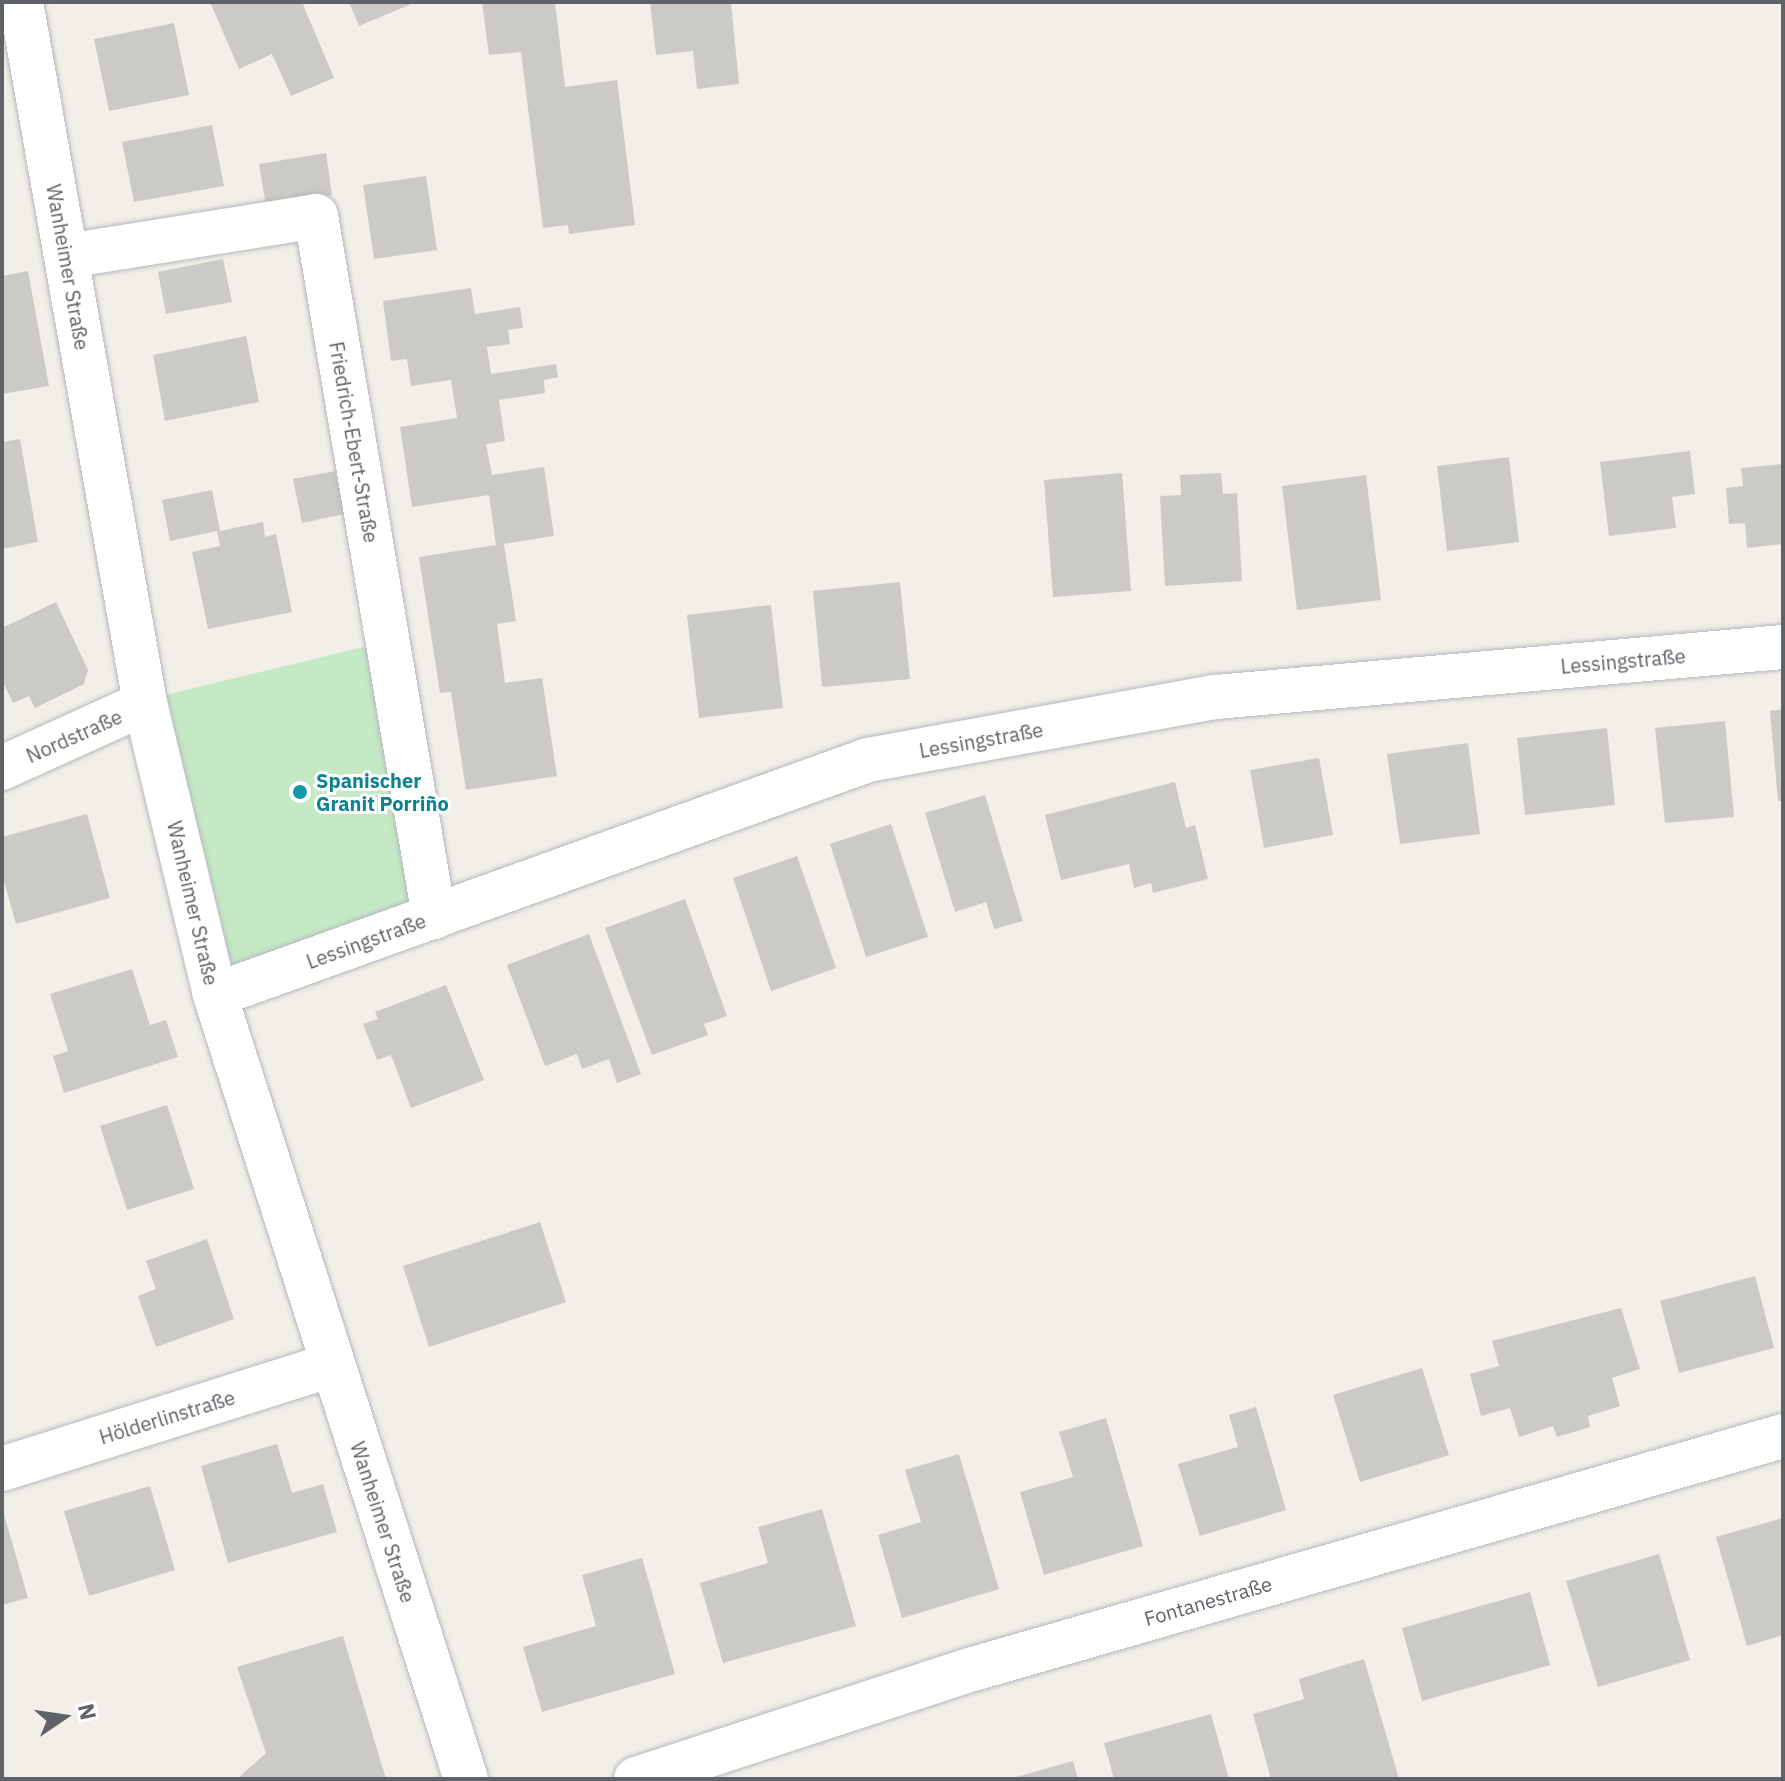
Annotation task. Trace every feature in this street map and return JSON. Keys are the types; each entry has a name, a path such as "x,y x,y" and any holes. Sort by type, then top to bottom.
{"street":[{"name":"Wanheimer Straße","path":"21,2 145,703 215,995 466,1779"},
{"name":"Friedrich-Ebert-Straße","path":"67,256 316,216 434,917"},
{"name":"Lessingstraße","path":"215,995 868,760 1216,697 1783,647"},
{"name":"Nordstraße","path":"2,768 145,703"},
{"name":"Hölderlinstraße","path":"2,1469 332,1365"},
{"name":"Fontanestraße","path":"636,1779 973,1669 1783,1436"}],"green space":[{"path":"371,645 415,904 232,967 166,695"}],"building":[{"path":"210,2 302,2 334,78 291,96 272,54 239,69"},
{"path":"349,2 416,2 359,26"},
{"path":"482,2 555,2 565,87 617,80 635,225 569,234 568,225 543,228 521,52 489,55"},
{"path":"650,2 731,2 739,84 697,89 693,51 656,55"},
{"path":"174,23 189,95 109,111 94,39"},
{"path":"212,125 224,186 134,202 122,142"},
{"path":"326,153 332,195 266,206 259,164"},
{"path":"426,176 437,250 374,259 363,185"},
{"path":"223,259 232,302 166,314 158,272"},
{"path":"28,271 49,386 2,394 2,276"},
{"path":"471,288 475,314 520,307 523,328 508,330 510,344 487,347 491,374 556,364 558,377 544,380 545,393 499,400 505,441 486,444 492,475 544,467 554,536 504,544 516,621 497,624 505,683 542,678 557,776 466,790 451,692 440,693 419,557 496,545 489,495 412,507 400,427 457,418 451,380 411,386 407,359 391,361 383,301"},
{"path":"246,336 259,402 165,421 153,355"},
{"path":"20,439 38,542 2,549 2,442"},
{"path":"1690,451 1695,494 1672,497 1676,528 1609,536 1600,462"},
{"path":"1509,457 1519,542 1447,551 1437,466"},
{"path":"1783,464 1783,544 1747,548 1745,523 1729,524 1726,488 1743,486 1741,468"},
{"path":"335,471 344,514 302,523 293,479"},
{"path":"1122,473 1131,591 1053,597 1044,480"},
{"path":"1221,473 1223,494 1237,493 1242,581 1165,586 1160,496 1181,495 1180,475"},
{"path":"1366,475 1381,600 1297,610 1282,486"},
{"path":"212,490 220,531 263,522 265,537 276,534 292,612 208,629 192,552 220,546 217,531 170,541 162,500"},
{"path":"900,582 910,679 822,687 813,591"},
{"path":"56,602 88,670 84,684 35,708 29,696 13,703 2,680 2,628"},
{"path":"771,605 783,708 699,718 687,615"},
{"path":"1783,709 1783,801 1778,801 1770,711"},
{"path":"1725,721 1734,817 1665,823 1655,728"},
{"path":"1607,728 1615,805 1525,815 1517,738"},
{"path":"1468,743 1480,834 1400,844 1387,754"},
{"path":"1319,758 1333,835 1264,848 1250,770"},
{"path":"1175,782 1186,828 1195,825 1208,879 1153,893 1151,883 1134,888 1129,864 1061,880 1045,815"},
{"path":"985,795 1023,921 994,929 986,902 955,912 925,813"},
{"path":"87,814 110,898 16,924 2,874 2,837"},
{"path":"891,824 928,937 866,957 830,844"},
{"path":"797,856 836,968 771,991 733,878"},
{"path":"685,899 727,1016 704,1024 708,1035 652,1055 605,928"},
{"path":"589,934 641,1074 617,1083 609,1059 582,1069 577,1054 545,1066 507,965"},
{"path":"132,969 150,1025 166,1020 178,1057 64,1093 53,1056 68,1051 50,994"},
{"path":"446,985 484,1080 411,1108 391,1055 377,1060 363,1024 378,1019 375,1012"},
{"path":"167,1105 194,1189 127,1210 100,1126"},
{"path":"540,1222 566,1302 429,1347 403,1266"},
{"path":"207,1239 234,1319 156,1347 138,1296 156,1289 146,1261"},
{"path":"1755,1276 1774,1348 1679,1373 1660,1301"},
{"path":"1621,1308 1640,1369 1612,1378 1620,1406 1588,1416 1590,1427 1557,1437 1553,1426 1519,1437 1510,1408 1481,1416 1470,1374 1499,1366 1492,1341"},
{"path":"1422,1368 1449,1455 1360,1482 1333,1395"},
{"path":"1256,1407 1286,1510 1200,1536 1178,1464 1238,1447 1229,1415"},
{"path":"1106,1418 1143,1546 1044,1575 1020,1492 1073,1477 1059,1432"},
{"path":"277,1444 292,1493 323,1484 337,1532 228,1563 201,1466"},
{"path":"959,1454 999,1589 902,1618 878,1535 921,1522 905,1470"},
{"path":"150,1486 175,1570 89,1596 64,1511"},
{"path":"2,1507 28,1598 2,1605"},
{"path":"822,1509 856,1626 723,1663 700,1583 768,1563 758,1527"},
{"path":"1783,1518 1783,1635 1747,1646 1716,1537"},
{"path":"1659,1554 1690,1660 1598,1687 1566,1581"},
{"path":"642,1558 675,1674 542,1712 523,1647 596,1626 582,1575"},
{"path":"1530,1592 1550,1665 1422,1701 1402,1628"},
{"path":"343,1636 386,1779 237,1779 266,1753 237,1667"},
{"path":"1364,1659 1399,1779 1271,1779 1253,1714 1304,1699 1299,1679"},
{"path":"1211,1714 1229,1779 1114,1779 1104,1743"},
{"path":"1073,1761 1078,1779 1012,1779 1012,1778"}],"place":[{"name":"Spanischer Granit Porriño","path":"300,792"}]}
